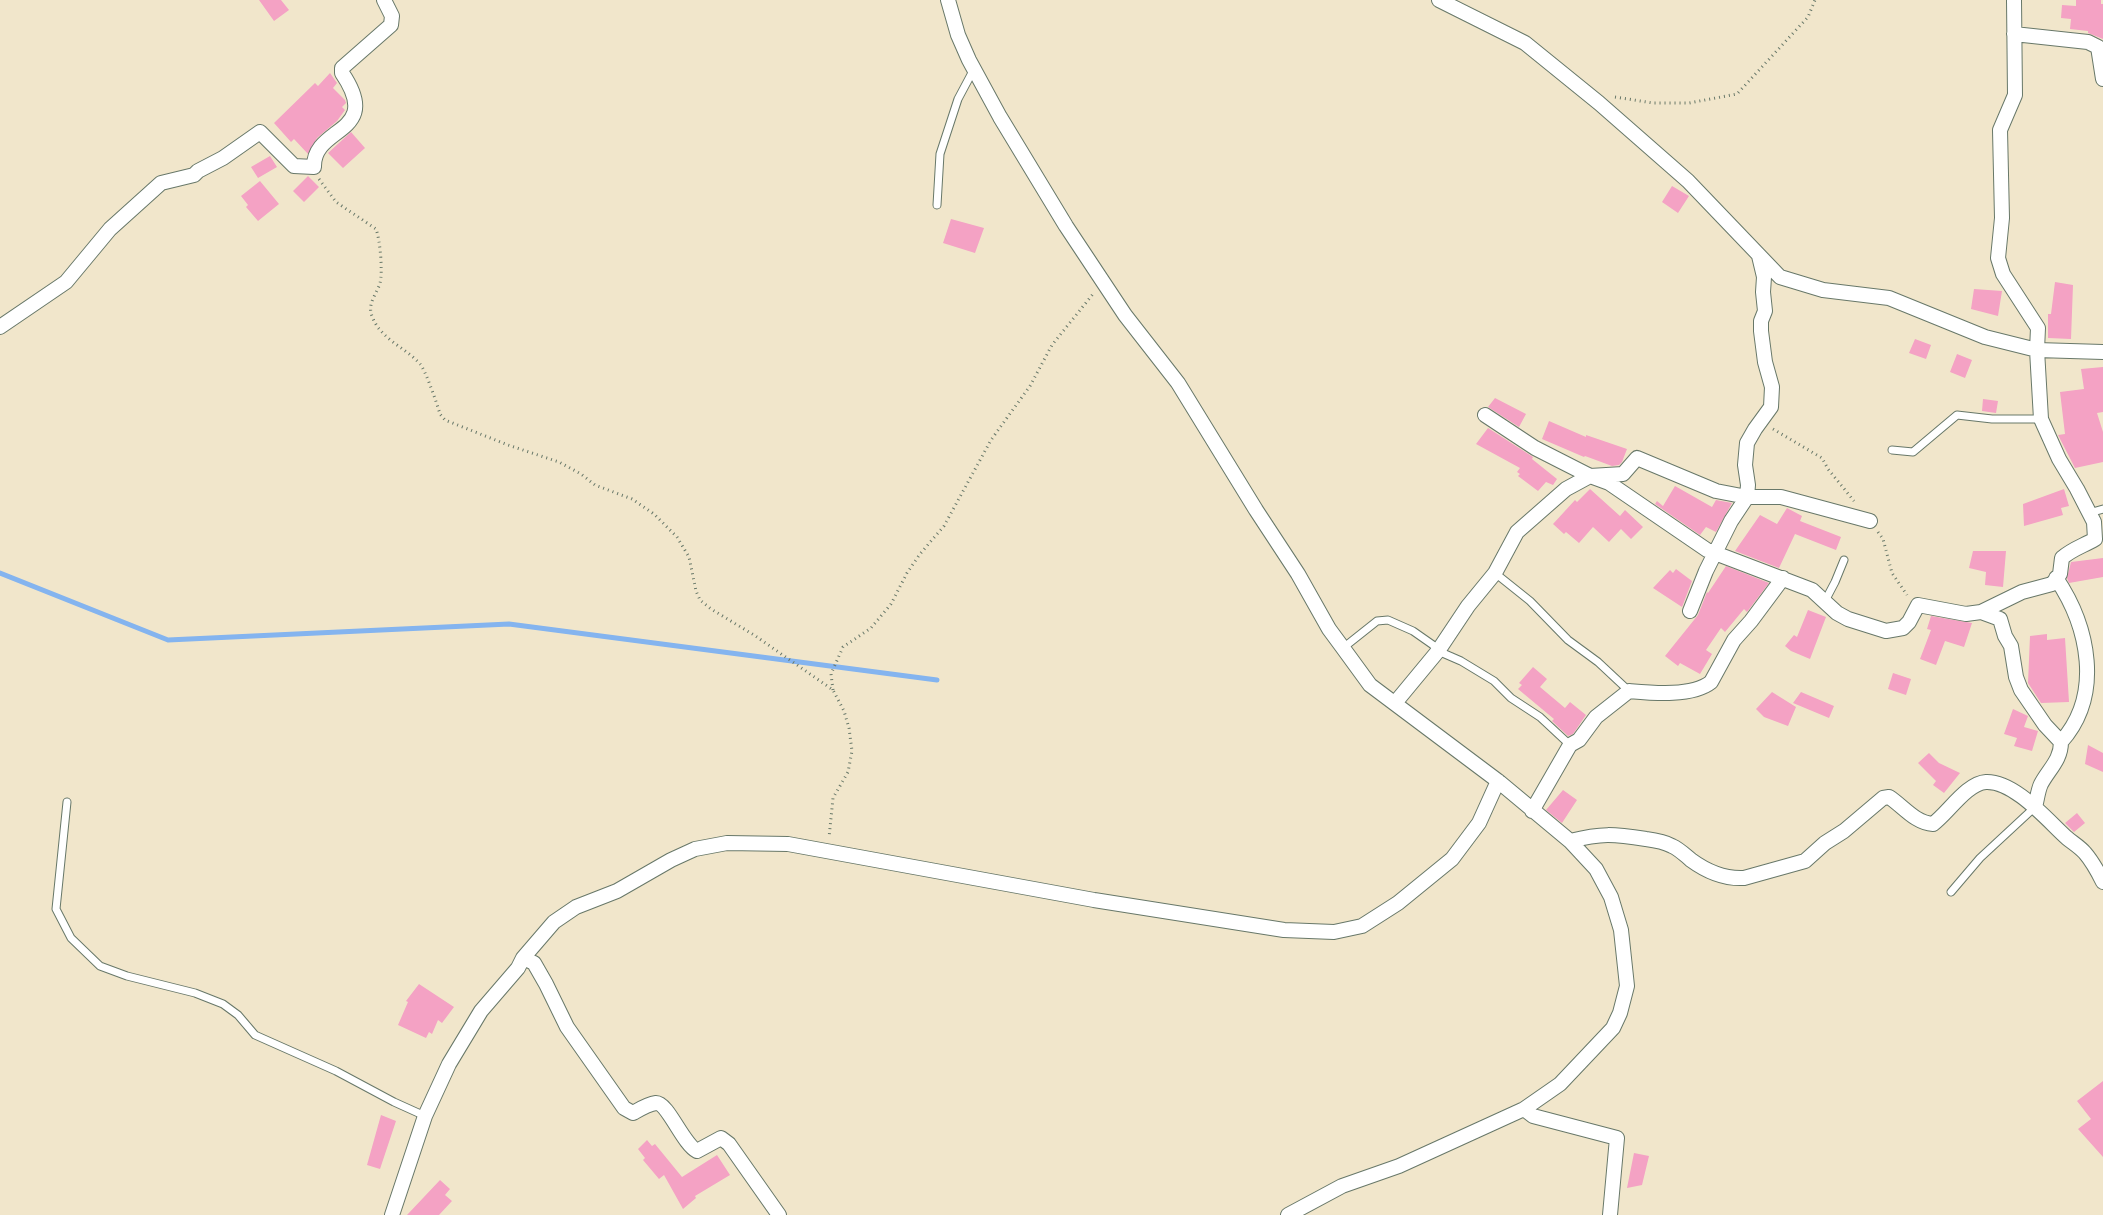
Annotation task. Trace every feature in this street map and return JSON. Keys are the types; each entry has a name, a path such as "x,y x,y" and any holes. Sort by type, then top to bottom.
{"street":[{"path":"0,327 66,282 110,229 161,183 194,175 246,143 260,132 294,166 314,167 313,158 352,118 356,110 355,95 342,72 342,68 391,25 392,16 384,0"},
{"path":"948,0 958,35 1000,117 1125,315 1178,384 1298,574 1329,629 1370,685 1498,781 1570,841 1596,869 1611,897 1621,930 1627,986 1620,1013 1613,1028 1560,1084 1524,1108 1399,1166 1342,1186 1288,1215"},
{"path":"1440,0 1525,43 1688,181 1780,277 1823,290 1889,298 1985,337 2037,350 2103,352"},
{"path":"1485,415 1535,448 1590,476 1609,483 1707,550 1812,590 1848,619 1886,631 1903,628 1909,622 1918,605 1966,614 1981,612 2022,592 2052,584 2060,574 2062,558 2071,550 2085,546 2095,539 2094,522 2059,459 2041,418 2037,350 2038,328 2003,274 1998,258 2002,218 2000,130 2015,95 2014,0"},
{"path":"2014,34 2088,42 2098,47 2103,79"},
{"path":"1690,611 1731,521 1746,497 1748,485 1745,465 1748,443 1755,429 1769,412 1773,398 1760,331 1765,311 1764,277 1758,255"},
{"path":"1395,703 1438,651 1468,606 1495,572 1517,532 1566,489 1590,476 1623,474 1637,458 1716,491 1746,497 1781,497 1802,501 1870,521"},
{"path":"1532,811 1570,745 1580,740 1596,717 1629,691 1674,693 1705,687 1711,682 1734,640 1757,614 1783,578"},
{"path":"2056,578 2067,594 2082,624 2088,650 2090,677 2083,707 2072,731 2061,742"},
{"path":"1981,612 2000,619 2005,636 2011,646 2016,677 2021,690 2045,725 2061,742 2061,751 2041,785 2035,807"},
{"path":"392,1215 425,1116 449,1064 481,1011 518,968 523,958 554,922 576,907 616,891 671,860 695,850 727,843 779,844 827,850 1094,900 1284,930 1334,932 1362,926 1391,908 1452,859 1479,823 1498,781"},
{"path":"1570,841 1596,835 1614,834 1653,840 1670,844 1697,864 1717,874 1734,879 1744,878 1805,861 1883,798 1888,797 1925,824 1933,824 1973,787 1986,782 2000,785 2019,795 2035,807 2084,852 2103,882"},
{"path":"523,958 534,963 568,1027 624,1108 633,1113 656,1103 661,1105 670,1115 691,1148 697,1152 721,1138 729,1144 779,1215"},
{"path":"1524,1108 1533,1116 1618,1138 1610,1215"}],"lane":[{"path":"937,205 940,154 958,99 974,69"},
{"path":"1892,450 1913,452 1957,415 1992,419 2041,418"},
{"path":"2089,513 2103,509"},
{"path":"1825,601 1836,582 1844,560"},
{"path":"1495,572 1530,601 1568,640 1598,662 1629,691"},
{"path":"1343,648 1377,621 1388,620 1413,631 1433,645 1438,651 1461,661 1494,681 1511,698 1540,717 1570,745"},
{"path":"67,802 56,909 71,938 100,966 127,976 195,993 223,1004 238,1015 255,1035 336,1071 425,1116"},
{"path":"1951,892 1980,858 2035,807"}],"path":[{"path":"1598,103 1604,98 1619,96 1653,103 1689,103 1737,94 1808,17 1815,0"},
{"path":"314,167 336,202 376,229 379,236 381,274 380,283 371,306 371,314 378,328 422,366 440,414 445,420 508,446 559,462 581,474 595,485 632,499 654,514 677,538 689,557 696,591 700,600 711,609 762,640 833,690"},
{"path":"827,850 833,798 848,772 852,751 850,728 833,690 831,674 843,647 871,628 896,597 907,573 920,554 944,526 990,440 1030,386 1039,366 1052,345 1092,296 1100,277"}],"building":[{"path":"259,0 281,0 289,10 274,21"},
{"path":"2076,0 2101,0 2101,4 2103,4 2103,39 2088,33 2088,31 2070,29 2071,19 2061,18 2062,5 2076,6"},
{"path":"330,73 337,83 333,88 345,100 346,103 342,107 345,110 337,121 317,138 308,154 294,139 291,142 274,123 315,83 318,86"},
{"path":"351,132 365,148 343,168 328,153"},
{"path":"270,156 277,167 258,178 251,167"},
{"path":"308,176 319,187 304,202 293,191"},
{"path":"260,181 279,204 258,221 246,207 248,205 241,196"},
{"path":"1672,186 1689,196 1678,213 1662,202"},
{"path":"951,219 984,228 975,253 943,243"},
{"path":"2055,282 2073,285 2071,339 2048,338 2048,314 2051,314"},
{"path":"1974,289 2002,291 1998,316 1971,309"},
{"path":"1915,339 1931,345 1926,359 1909,353"},
{"path":"1957,354 1972,360 1965,378 1950,372"},
{"path":"2103,367 2103,412 2097,413 2103,432 2103,462 2075,468 2058,435 2065,434 2060,392 2084,389 2081,369"},
{"path":"1495,398 1526,414 1519,427 1488,407"},
{"path":"1983,399 1998,401 1996,413 1982,411"},
{"path":"1549,421 1586,437 1586,435 1627,449 1622,462 1619,465 1612,466 1584,457 1542,439"},
{"path":"1488,428 1533,457 1532,459 1557,479 1553,485 1546,482 1538,491 1518,476 1520,474 1517,472 1520,468 1476,444"},
{"path":"1675,486 1712,507 1716,500 1732,503 1716,532 1706,527 1700,535 1655,504 1657,501 1663,506"},
{"path":"1590,489 1620,516 1625,510 1643,527 1631,539 1621,529 1609,542 1593,527 1579,543 1566,532 1564,534 1553,524 1575,500 1577,502"},
{"path":"2064,489 2069,506 2061,508 2063,515 2024,526 2023,504"},
{"path":"1787,508 1802,516 1800,521 1841,537 1836,550 1795,534 1779,568 1735,551 1760,515 1777,524"},
{"path":"1973,551 2006,551 2003,587 1985,585 1986,572 1969,568"},
{"path":"2103,558 2103,577 2069,583 2067,578 2071,562"},
{"path":"1726,566 1769,583 1747,612 1744,609 1725,632 1721,628 1706,650 1712,654 1700,674 1680,663 1678,666 1665,656 1698,615 1707,592"},
{"path":"1676,569 1692,581 1682,607 1653,588 1670,570 1673,573"},
{"path":"1808,610 1826,617 1810,659 1791,651 1785,646 1794,635 1797,637"},
{"path":"1931,616 1972,623 1964,647 1945,641 1936,665 1920,659 1931,630 1927,629"},
{"path":"2047,634 2047,640 2065,638 2069,702 2041,703 2028,683 2030,636"},
{"path":"1533,667 1547,679 1540,687 1565,708 1570,702 1586,715 1573,734 1568,736 1552,721 1554,719 1518,689 1522,685 1519,683"},
{"path":"1893,673 1911,679 1906,695 1888,689"},
{"path":"1772,692 1796,707 1788,726 1764,717 1756,709"},
{"path":"1801,692 1834,706 1829,718 1793,703"},
{"path":"2013,709 2028,716 2024,727 2038,731 2032,751 2014,746 2017,738 2004,734"},
{"path":"2088,745 2103,753 2103,772 2085,764"},
{"path":"1929,753 1939,763 1960,773 1944,793 1933,785 1936,781 1918,763"},
{"path":"1563,790 1577,800 1562,823 1546,810"},
{"path":"2077,813 2085,823 2074,832 2065,823"},
{"path":"419,984 454,1007 442,1023 438,1020 432,1034 429,1032 426,1038 398,1025 408,1002 406,1001"},
{"path":"2103,1081 2103,1157 2078,1129 2091,1119 2077,1101"},
{"path":"381,1115 396,1121 380,1169 367,1165"},
{"path":"647,1140 652,1146 655,1144 682,1177 717,1155 730,1175 695,1196 696,1198 683,1209 664,1175 659,1179 643,1160 645,1158 638,1149"},
{"path":"1634,1153 1649,1156 1642,1185 1627,1188"},
{"path":"440,1180 450,1189 445,1195 452,1201 439,1215 407,1215"}],"waterway":[{"path":"0,573 168,640 509,624 937,680"}]}
